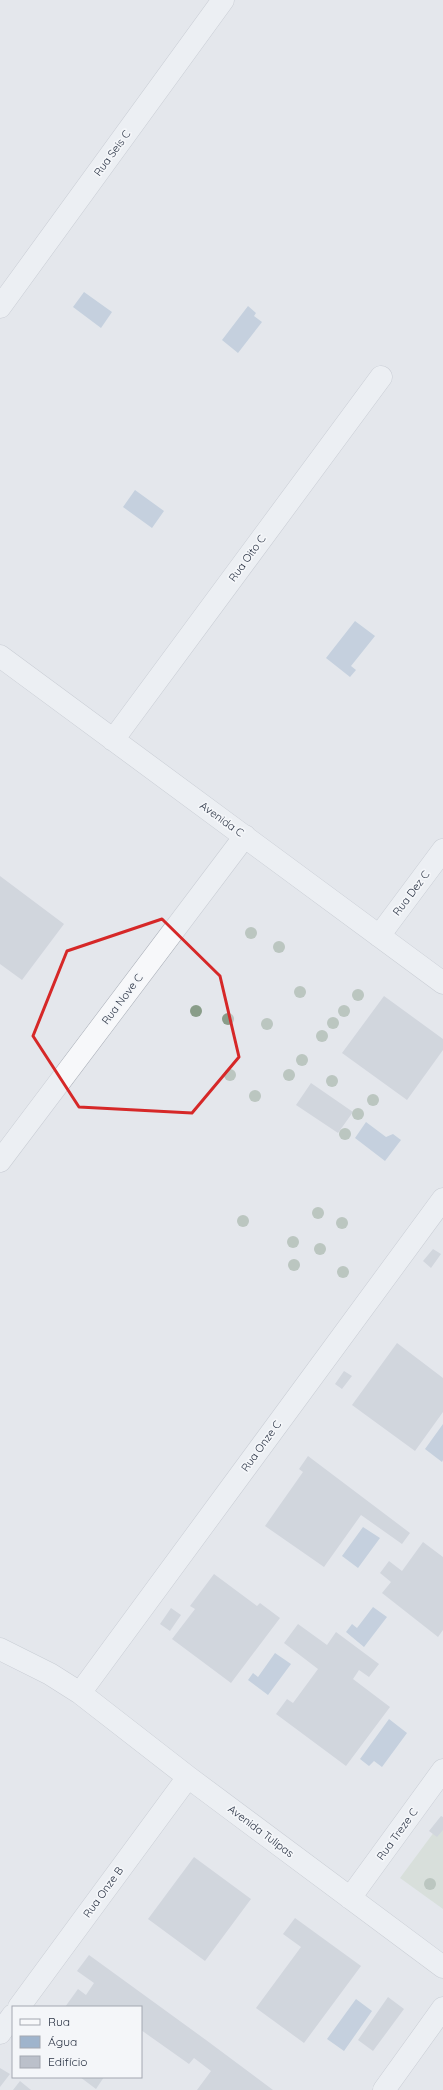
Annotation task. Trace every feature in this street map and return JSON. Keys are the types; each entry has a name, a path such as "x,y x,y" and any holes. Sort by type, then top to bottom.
{"street":[{"name":"Rua Seis C","path":"0,307 223,0"},
{"name":"Rua Oito C","path":"113,740 381,377"},
{"name":"Avenida C","path":"0,656 443,983"},
{"name":"Rua Nove C","path":"0,1161 245,836"},
{"name":"Rua Dez C","path":"379,936 443,850"},
{"name":"Rua Onze C","path":"80,1693 443,1199"},
{"name":"Avenida Tulipas","path":"0,1650 50,1674 80,1693 188,1777 443,1967"},
{"name":"Rua Treze C","path":"350,1898 443,1770"},
{"name":"Rua Onze B","path":"20,2006 188,1777"},
{"path":"384,2090 443,2008"},
{"path":"0,2033 12,2016"}],"highlighted area":[{"path":"162,919 220,976 239,1057 192,1113 79,1107 33,1036 67,951"}],"green space":[{"path":"443,1820 443,1909 400,1878"}],"water":[{"path":"84,292 112,312 101,328 73,307"},
{"path":"248,306 256,313 254,316 262,322 238,353 222,340"},
{"path":"135,490 164,511 152,528 123,507"},
{"path":"355,621 375,636 351,666 356,670 350,677 326,658"},
{"path":"366,1122 386,1137 393,1134 401,1140 385,1161 355,1138"},
{"path":"443,1424 443,1460 442,1462 425,1449"},
{"path":"363,1527 380,1538 358,1568 342,1556"},
{"path":"373,1607 387,1617 364,1647 346,1632 352,1624 357,1628"},
{"path":"275,1653 291,1664 268,1695 248,1680 253,1673 258,1677"},
{"path":"389,1719 407,1733 382,1767 374,1761 369,1766 360,1759"},
{"path":"356,1999 372,2011 344,2051 327,2039"}],"building":[{"path":"0,876 64,924 22,980 0,964"},
{"path":"384,996 443,1039 443,1050 407,1100 342,1053"},
{"path":"311,1083 353,1112 338,1133 296,1105"},
{"path":"433,1249 441,1254 431,1268 423,1261"},
{"path":"397,1343 443,1378 443,1412 415,1451 352,1405"},
{"path":"344,1371 352,1376 342,1389 335,1384"},
{"path":"308,1456 410,1533 402,1544 361,1515 324,1567 265,1526 303,1472 299,1469"},
{"path":"423,1542 443,1557 443,1630 438,1637 382,1593 391,1582 380,1573 389,1561 402,1571"},
{"path":"214,1574 257,1606 260,1603 280,1618 231,1683 172,1639 195,1609 190,1606"},
{"path":"171,1608 181,1615 170,1631 160,1624"},
{"path":"298,1624 327,1645 336,1632 379,1664 369,1677 359,1670 353,1679 390,1707 346,1766 276,1714 287,1699 293,1703 318,1669 284,1643"},
{"path":"441,1816 443,1817 443,1830 437,1837 429,1831"},
{"path":"194,1857 251,1899 205,1961 148,1919"},
{"path":"295,1918 361,1966 304,2043 256,2008 301,1947 283,1934"},
{"path":"89,1955 273,2090 197,2090 211,2071 194,2058 189,2064 142,2031 142,2006 66,2006 78,1989 86,1995 94,1983 77,1971"},
{"path":"388,1997 404,2009 373,2051 358,2040"},
{"path":"0,2068 10,2074 0,2087"},
{"path":"81,2078 103,2078 96,2089"},
{"path":"20,2081 31,2090 13,2090"}]}
